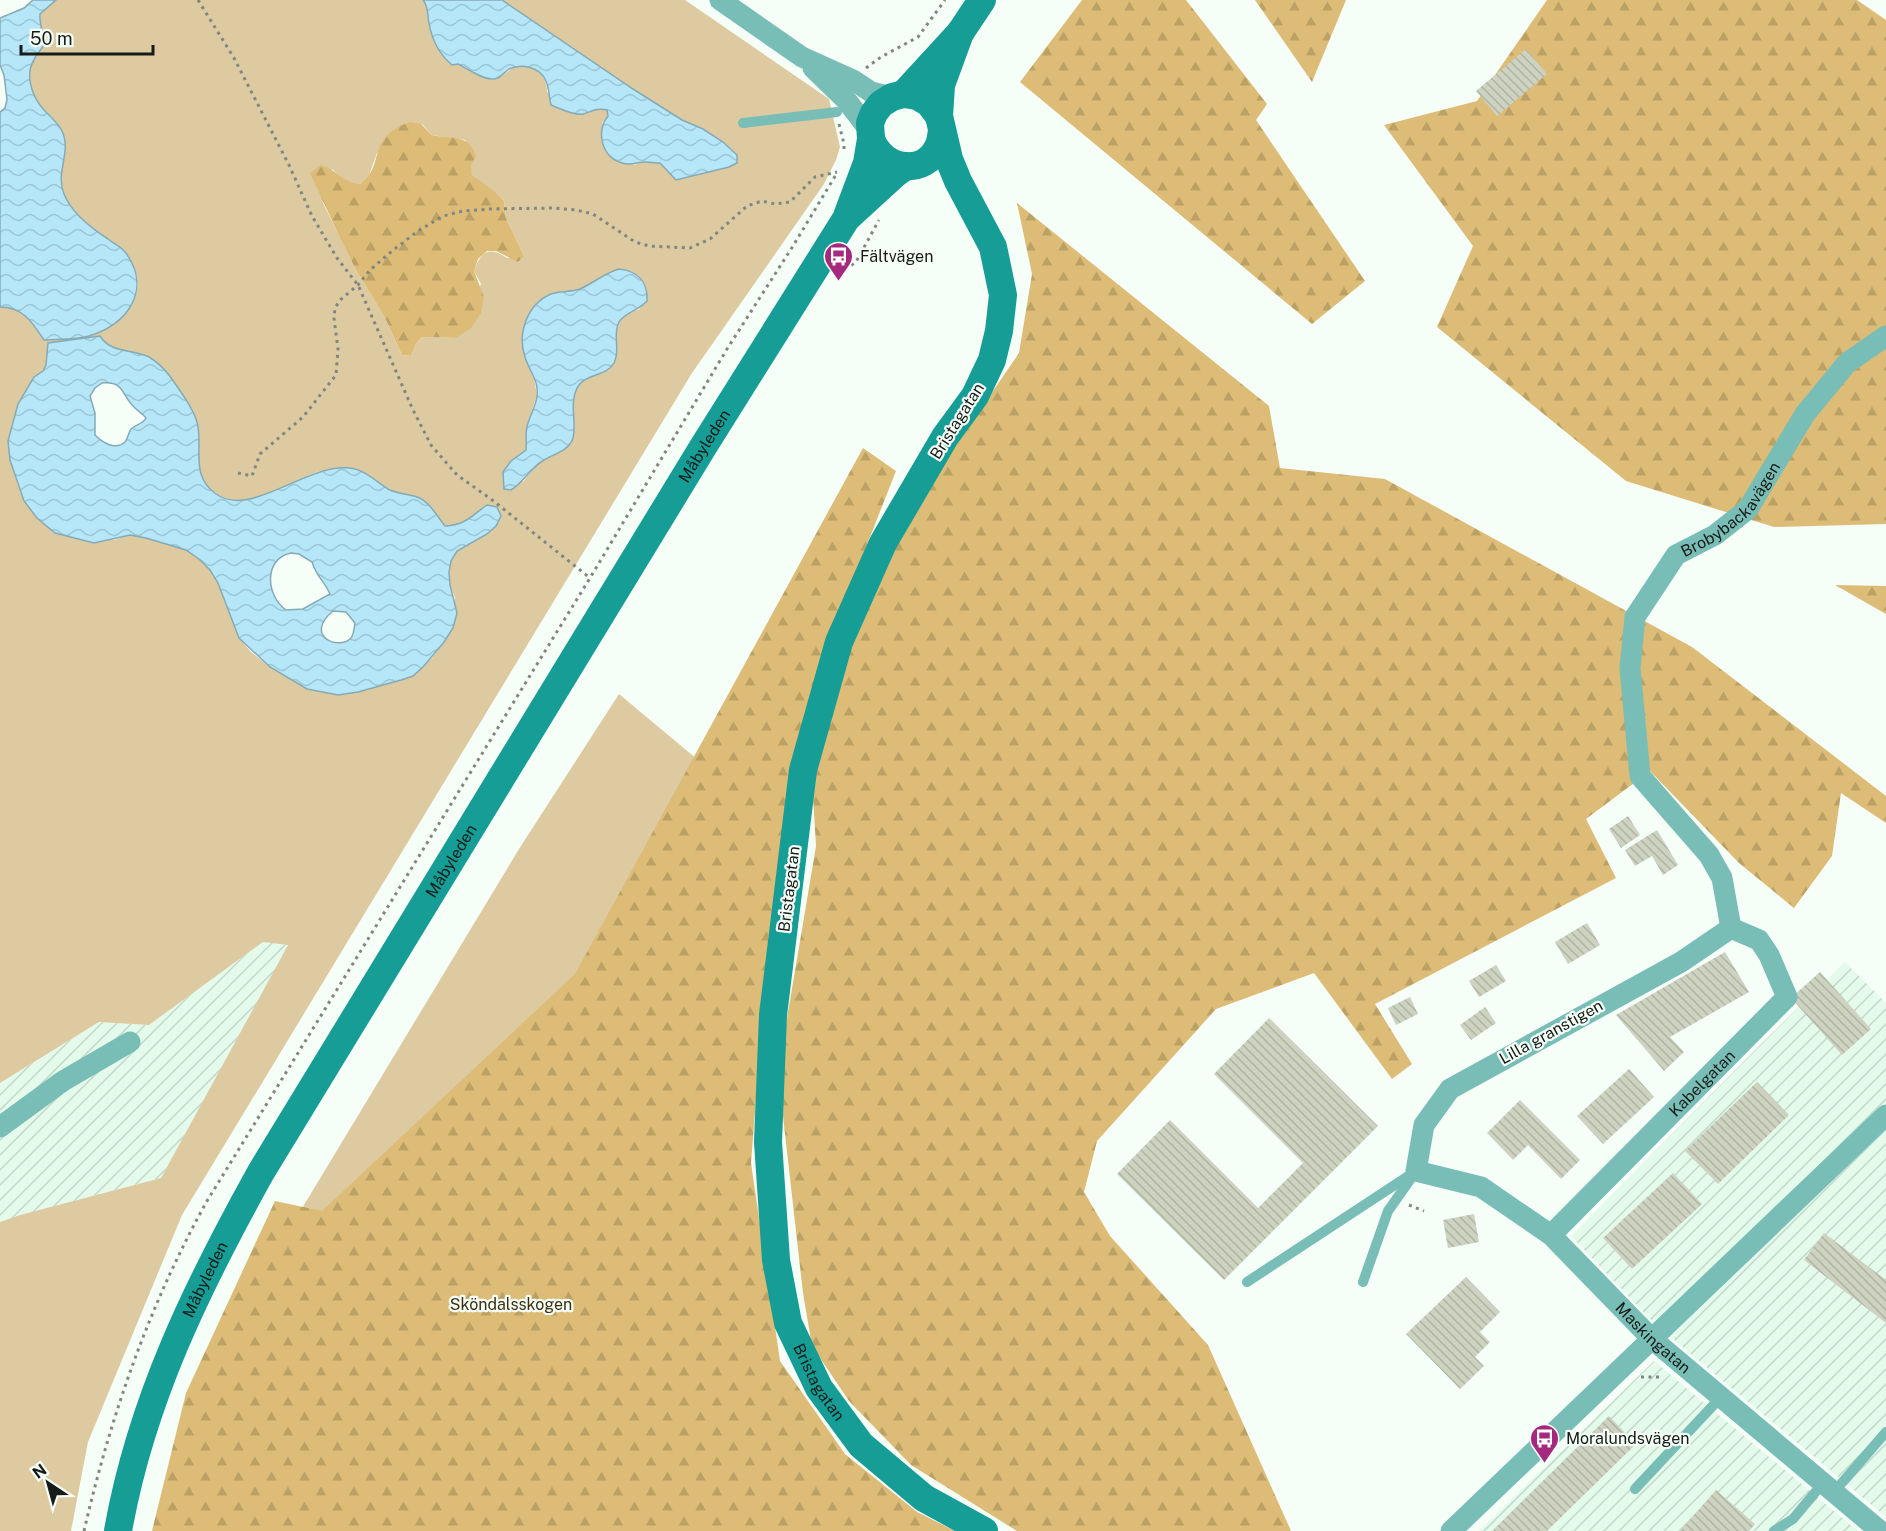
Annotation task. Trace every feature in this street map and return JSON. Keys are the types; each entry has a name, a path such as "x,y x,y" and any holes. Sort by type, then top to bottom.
{"street":[{"path":"720,0 802,57 847,101 871,135 880,156 890,163 911,165"},
{"name":"Måbyleden","path":"118,1531 142,1432 170,1351 209,1267 244,1202 703,447 846,219 867,163 871,135 870,123 874,113 881,104 898,95 960,33 982,0"},
{"name":"Måbyleden","path":"846,219 895,174 928,159 939,146 941,85 960,33"},
{"path":"802,57 871,92 917,96 929,103 941,124"},
{"name":"Bristagatan","path":"941,124 949,159 958,181 993,247 1003,295 999,331 992,360 975,396 945,437 883,543 839,642 803,770 773,1015 768,1142 776,1260 788,1323 819,1388 861,1445 924,1498 984,1531"},
{"name":"Bristagatan","path":"911,165 936,175 952,187 975,211"},
{"name":"Brobybackavägen","path":"1731,928 1722,878 1709,855 1640,776 1630,668 1635,617 1676,555 1715,535 1748,509 1805,414 1847,363 1886,336"},
{"name":"Lilla granstigen","path":"1416,1171 1425,1125 1450,1089 1681,962 1731,928"},
{"name":"Kabelgatan","path":"1551,1235 1787,997 1769,955 1759,940 1731,928"},
{"path":"0,1127 63,1081 130,1042"},
{"path":"1451,1531 1886,1115"},
{"name":"Maskingatan","path":"1416,1171 1481,1187 1551,1235 1652,1339 1880,1531"}],"lane":[{"path":"743,123 837,112"},
{"path":"1247,1282 1416,1171"},
{"path":"1363,1282 1388,1211 1416,1171"},
{"path":"1635,1489 1720,1397"},
{"path":"1774,1531 1793,1519 1886,1432"}],"path":[{"path":"198,0 234,58 289,165 312,216 337,258 358,285 413,410 431,445 457,475 491,499 590,578"},
{"path":"928,23 945,0"},
{"path":"237,473 252,476 260,454 303,417 336,375 338,349 334,318 335,308 340,300 358,285 370,270 418,231 443,216 490,209 576,210 593,214 635,242 649,246 690,248 710,239 747,206 762,201 775,204 790,202 806,189 815,177 837,172"},
{"path":"839,274 856,262 881,216"}],"shaded area":[{"path":"56,0 423,0 431,26 459,64 488,79 499,78 520,66 534,69 544,79 547,92 575,112 607,110 608,116 602,123 634,165 644,161 660,163 676,180 729,167 703,129 682,120 633,89 502,0 685,0 829,99 840,147 824,184 692,373 182,1215 88,1442 71,1531 0,1531 0,1222 161,1178 288,945 263,942 149,1025 99,1022 0,1083 0,307 21,313 44,340 81,337 101,331 119,317 133,301 137,287 134,266 126,252 82,219 63,194 61,178 65,139 58,125 36,99 30,79 31,66 44,45 40,14","holes":["422,124 432,135 465,140 472,175 504,201 506,218 524,256 507,258 495,252 486,252 474,271 481,284 456,338 422,337 411,356 402,355 384,316 356,270 323,203 332,169 345,181 360,184 368,178 377,153","610,272 640,309 625,315 619,321 616,331 616,355 612,365 585,379 576,389 573,403 574,426 569,444 562,451 539,463 523,482 520,455 526,450 526,429 537,395 524,324 538,301 562,291 582,288","100,336 104,342 121,350 198,455 205,481 211,489 223,497 235,500 263,496 321,471 350,469 359,470 394,491 424,501 445,526 463,522 477,512 487,534 457,551 451,561 450,585 455,598 444,642 432,658 413,676 358,692 338,695 307,689 270,667 251,652 239,638 218,583 200,559 186,550 146,538 130,535 114,540 24,501 13,469 10,441 22,399 32,381 46,364 48,343"]},
{"path":"619,694 746,800 186,1531 246,1301 519,849"},
{"path":"263,942 289,945 161,1178 0,1222 0,1083 99,1022 149,1025"},
{"path":"1845,962 1886,1003 1886,1517 1656,1325 1571,1236"},
{"path":"1654,1361 1858,1531 1479,1531"}],"green space":[{"path":"1082,0 1186,0 1267,104 1256,120 1365,281 1312,324 1020,82"},
{"path":"1255,0 1346,0 1312,82"},
{"path":"1547,0 1857,0 1886,20 1886,524 1774,527 1626,481 1437,327 1473,246 1384,125 1477,101"},
{"path":"410,122 421,124 432,135 459,139 469,144 476,157 471,165 472,175 504,201 506,218 524,256 518,262 496,251 487,251 478,259 474,271 484,297 481,313 471,328 456,338 422,337 411,356 402,355 384,316 356,270 310,173 321,165 348,181 360,184 373,169 381,144 387,136 396,128"},
{"path":"1017,203 1269,406 1280,468 1385,479 1692,647 1886,796 1886,823 1841,793 1832,856 1794,908 1739,863 1650,771 1586,819 1616,878 1375,1004 1412,1064 1392,1079 1314,973 1216,1009 1097,1141 1084,1192 1110,1236 1208,1345 1291,1531 1017,1531 911,1465 849,1401 812,1346 803,1293 778,1072 816,846 811,764 856,611 939,470 1019,353 1032,274"},
{"name":"Sköndalsskogen","path":"863,448 896,471 840,613 769,933 751,1163 780,1361 845,1454 917,1512 955,1531 152,1531 186,1393 275,1201 322,1211 575,974"},
{"path":"1835,585 1886,586 1886,614"}],"water":[{"path":"33,0 56,0 40,14 44,45 31,66 30,80 36,99 58,125 65,139 61,178 64,194 71,207 82,219 124,251 133,266 137,280 132,304 125,314 103,331 78,338 44,340 21,313 0,307 0,112 5,108 7,100 4,75 0,65 0,18 24,8"},
{"path":"423,0 502,0 633,89 682,120 703,129 723,142 737,155 737,163 676,180 660,163 628,164 615,160 609,155 603,143 602,129 608,116 607,110 579,114 551,105 548,86 543,76 535,69 525,66 514,67 498,78 489,79 458,64 452,65 434,41"},
{"path":"619,269 632,272 641,279 646,288 647,301 624,316 619,322 614,363 606,371 585,380 577,388 574,401 574,432 568,446 539,463 511,490 504,489 503,472 511,461 526,450 526,430 537,396 535,380 527,362 522,339 530,312 551,294 578,290"},
{"path":"100,336 115,348 142,354 157,363 169,375 197,421 199,463 203,479 216,494 231,500 247,500 264,495 320,472 338,468 355,469 369,475 390,490 421,499 445,526 463,522 487,505 497,507 501,516 496,526 487,534 457,551 451,561 450,585 457,613 453,628 444,642 413,676 358,692 338,695 307,689 270,667 239,638 218,583 210,570 186,550 130,535 94,543 55,533 37,518 24,501 10,460 8,441 18,404 34,377 43,371 46,365 48,343","holes":["102,383 115,384 119,387 146,418 131,429 127,439 121,445 113,446 105,443 95,435 95,413 90,396","291,553 299,554 312,562 330,594 303,609 286,610 274,596 270,578 276,562","333,611 346,612 355,623 351,638 339,643 326,639 321,628"]}],"building":[{"path":"1526,49 1547,74 1497,116 1476,91"},
{"path":"1628,816 1640,835 1621,848 1609,829"},
{"path":"1657,830 1678,865 1663,875 1652,856 1635,866 1625,850"},
{"path":"1587,923 1600,945 1568,964 1555,942"},
{"path":"1725,952 1749,992 1670,1037 1684,1052 1664,1071 1616,1015"},
{"path":"1496,965 1506,981 1479,997 1469,981"},
{"path":"1820,972 1871,1029 1842,1055 1791,998"},
{"path":"1410,997 1418,1014 1396,1025 1388,1008"},
{"path":"1485,1007 1496,1023 1471,1040 1460,1025"},
{"path":"1269,1018 1378,1126 1224,1280 1117,1174 1170,1120 1258,1208 1303,1163 1214,1074"},
{"path":"1629,1069 1654,1097 1603,1144 1577,1116"},
{"path":"1757,1082 1789,1115 1718,1184 1685,1151"},
{"path":"1520,1100 1580,1160 1561,1179 1528,1145 1513,1160 1487,1133"},
{"path":"1673,1173 1702,1204 1632,1269 1603,1238"},
{"path":"1474,1214 1479,1242 1448,1248 1443,1220"},
{"path":"1824,1233 1886,1280 1886,1323 1804,1260"},
{"path":"1466,1277 1500,1312 1480,1332 1490,1342 1475,1357 1484,1366 1460,1389 1406,1334"},
{"path":"1609,1416 1636,1444 1547,1531 1493,1530"},
{"path":"1716,1490 1755,1524 1749,1531 1680,1531"}],"place":[{"name":"Fältvägen","path":"839,282"},
{"name":"Moralundsvägen","path":"1545,1464"}]}
